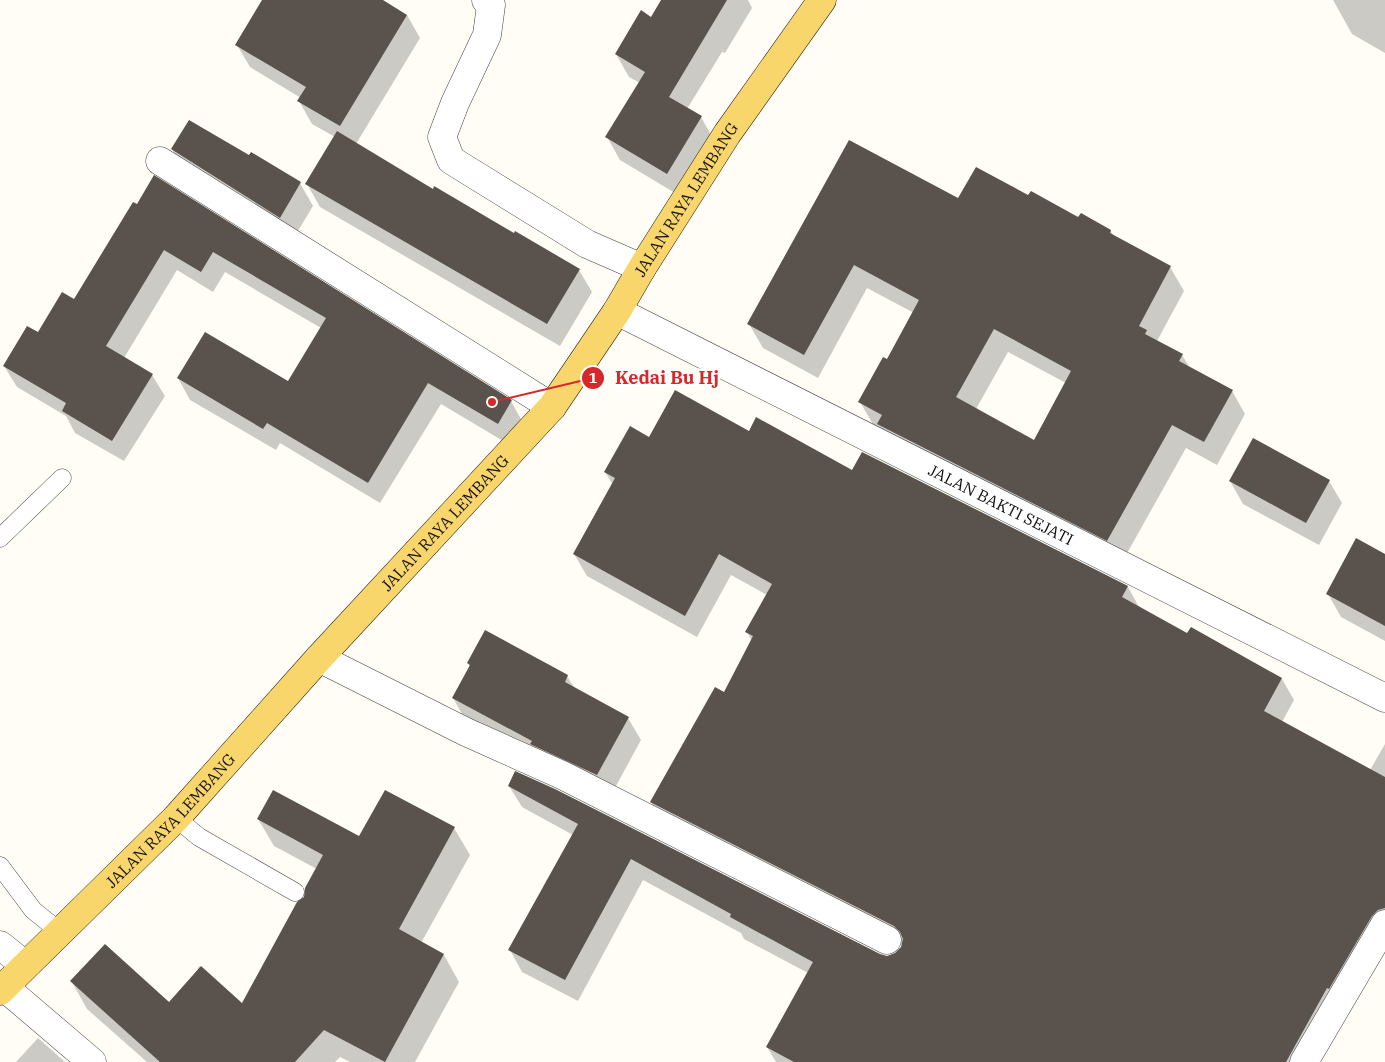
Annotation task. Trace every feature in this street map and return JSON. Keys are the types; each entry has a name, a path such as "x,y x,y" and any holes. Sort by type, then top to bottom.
{"main road":[{"name":"JALAN RAYA LEMBANG","path":"2,989 176,818 319,658 552,407 617,312 642,268 727,134 822,0"}],"street":[{"path":"486,0 491,5 487,35 455,103 442,137 450,160 586,244 642,268"},
{"path":"160,161 552,407"},
{"name":"JALAN BAKTI SEJATI","path":"617,312 1385,698"},
{"path":"319,658 466,732 562,775 887,940"},
{"path":"1304,1062 1385,924"},
{"path":"0,945 25,965"},
{"path":"2,989 92,1062"}],"lane":[{"path":"0,538 62,478"},
{"path":"176,818 199,837 295,892"},
{"path":"0,866 33,910 60,932"}],"building":[{"path":"262,0 383,0 407,15 340,126 297,101 306,87 235,45"},
{"path":"661,0 727,0 669,97 702,116 667,174 605,137 645,72 615,54 641,10 651,17"},
{"path":"189,120 249,155 251,152 301,182 280,218 171,149"},
{"path":"337,131 433,189 434,186 580,269 547,324 305,184"},
{"path":"849,140 958,198 976,167 1028,195 1031,191 1078,217 1081,213 1111,230 1110,233 1171,266 1139,326 1147,330 1145,334 1183,354 1179,361 1233,390 1204,442 1172,425 1107,541 877,424 882,415 858,402 883,357 887,359 919,300 854,265 804,355 747,324","holes":["994,329 1071,371 1034,440 956,397"]},
{"path":"154,175 512,400 498,424 428,383 368,483 267,423 263,429 177,378 205,332 288,381 326,318 213,252 201,272 164,250 106,346 153,374 112,441 62,411 66,403 3,366 27,326 38,332 62,292 74,299 133,202 137,204"},
{"path":"675,390 749,431 756,417 852,470 862,452 1128,586 1122,597 1187,633 1191,627 1282,678 1264,711 1385,777 1385,908 1378,910 1372,916 1329,989 1327,988 1286,1062 794,1062 766,1047 813,962 730,917 731,914 631,859 565,980 508,950 578,824 508,786 515,771 555,789 880,954 887,956 895,953 901,947 903,939 900,932 894,926 650,802 715,687 724,692 753,636 745,632 772,584 719,554 685,616 573,554 615,478 604,472 630,426 649,437"},
{"path":"1253,438 1330,480 1306,523 1229,481"},
{"path":"1356,538 1385,554 1385,626 1326,594"},
{"path":"485,630 568,675 565,682 629,717 597,775 530,744 532,741 452,698 470,665 467,663"},
{"path":"273,790 359,836 385,790 455,827 399,929 444,954 385,1062 324,1030 295,1062 160,1062 70,981 105,944 169,1002 201,966 242,1003 297,902 304,897 305,888 323,855 257,819"}],"place":[{"name":"Kedai Bu Hj","path":"492,402"}]}
